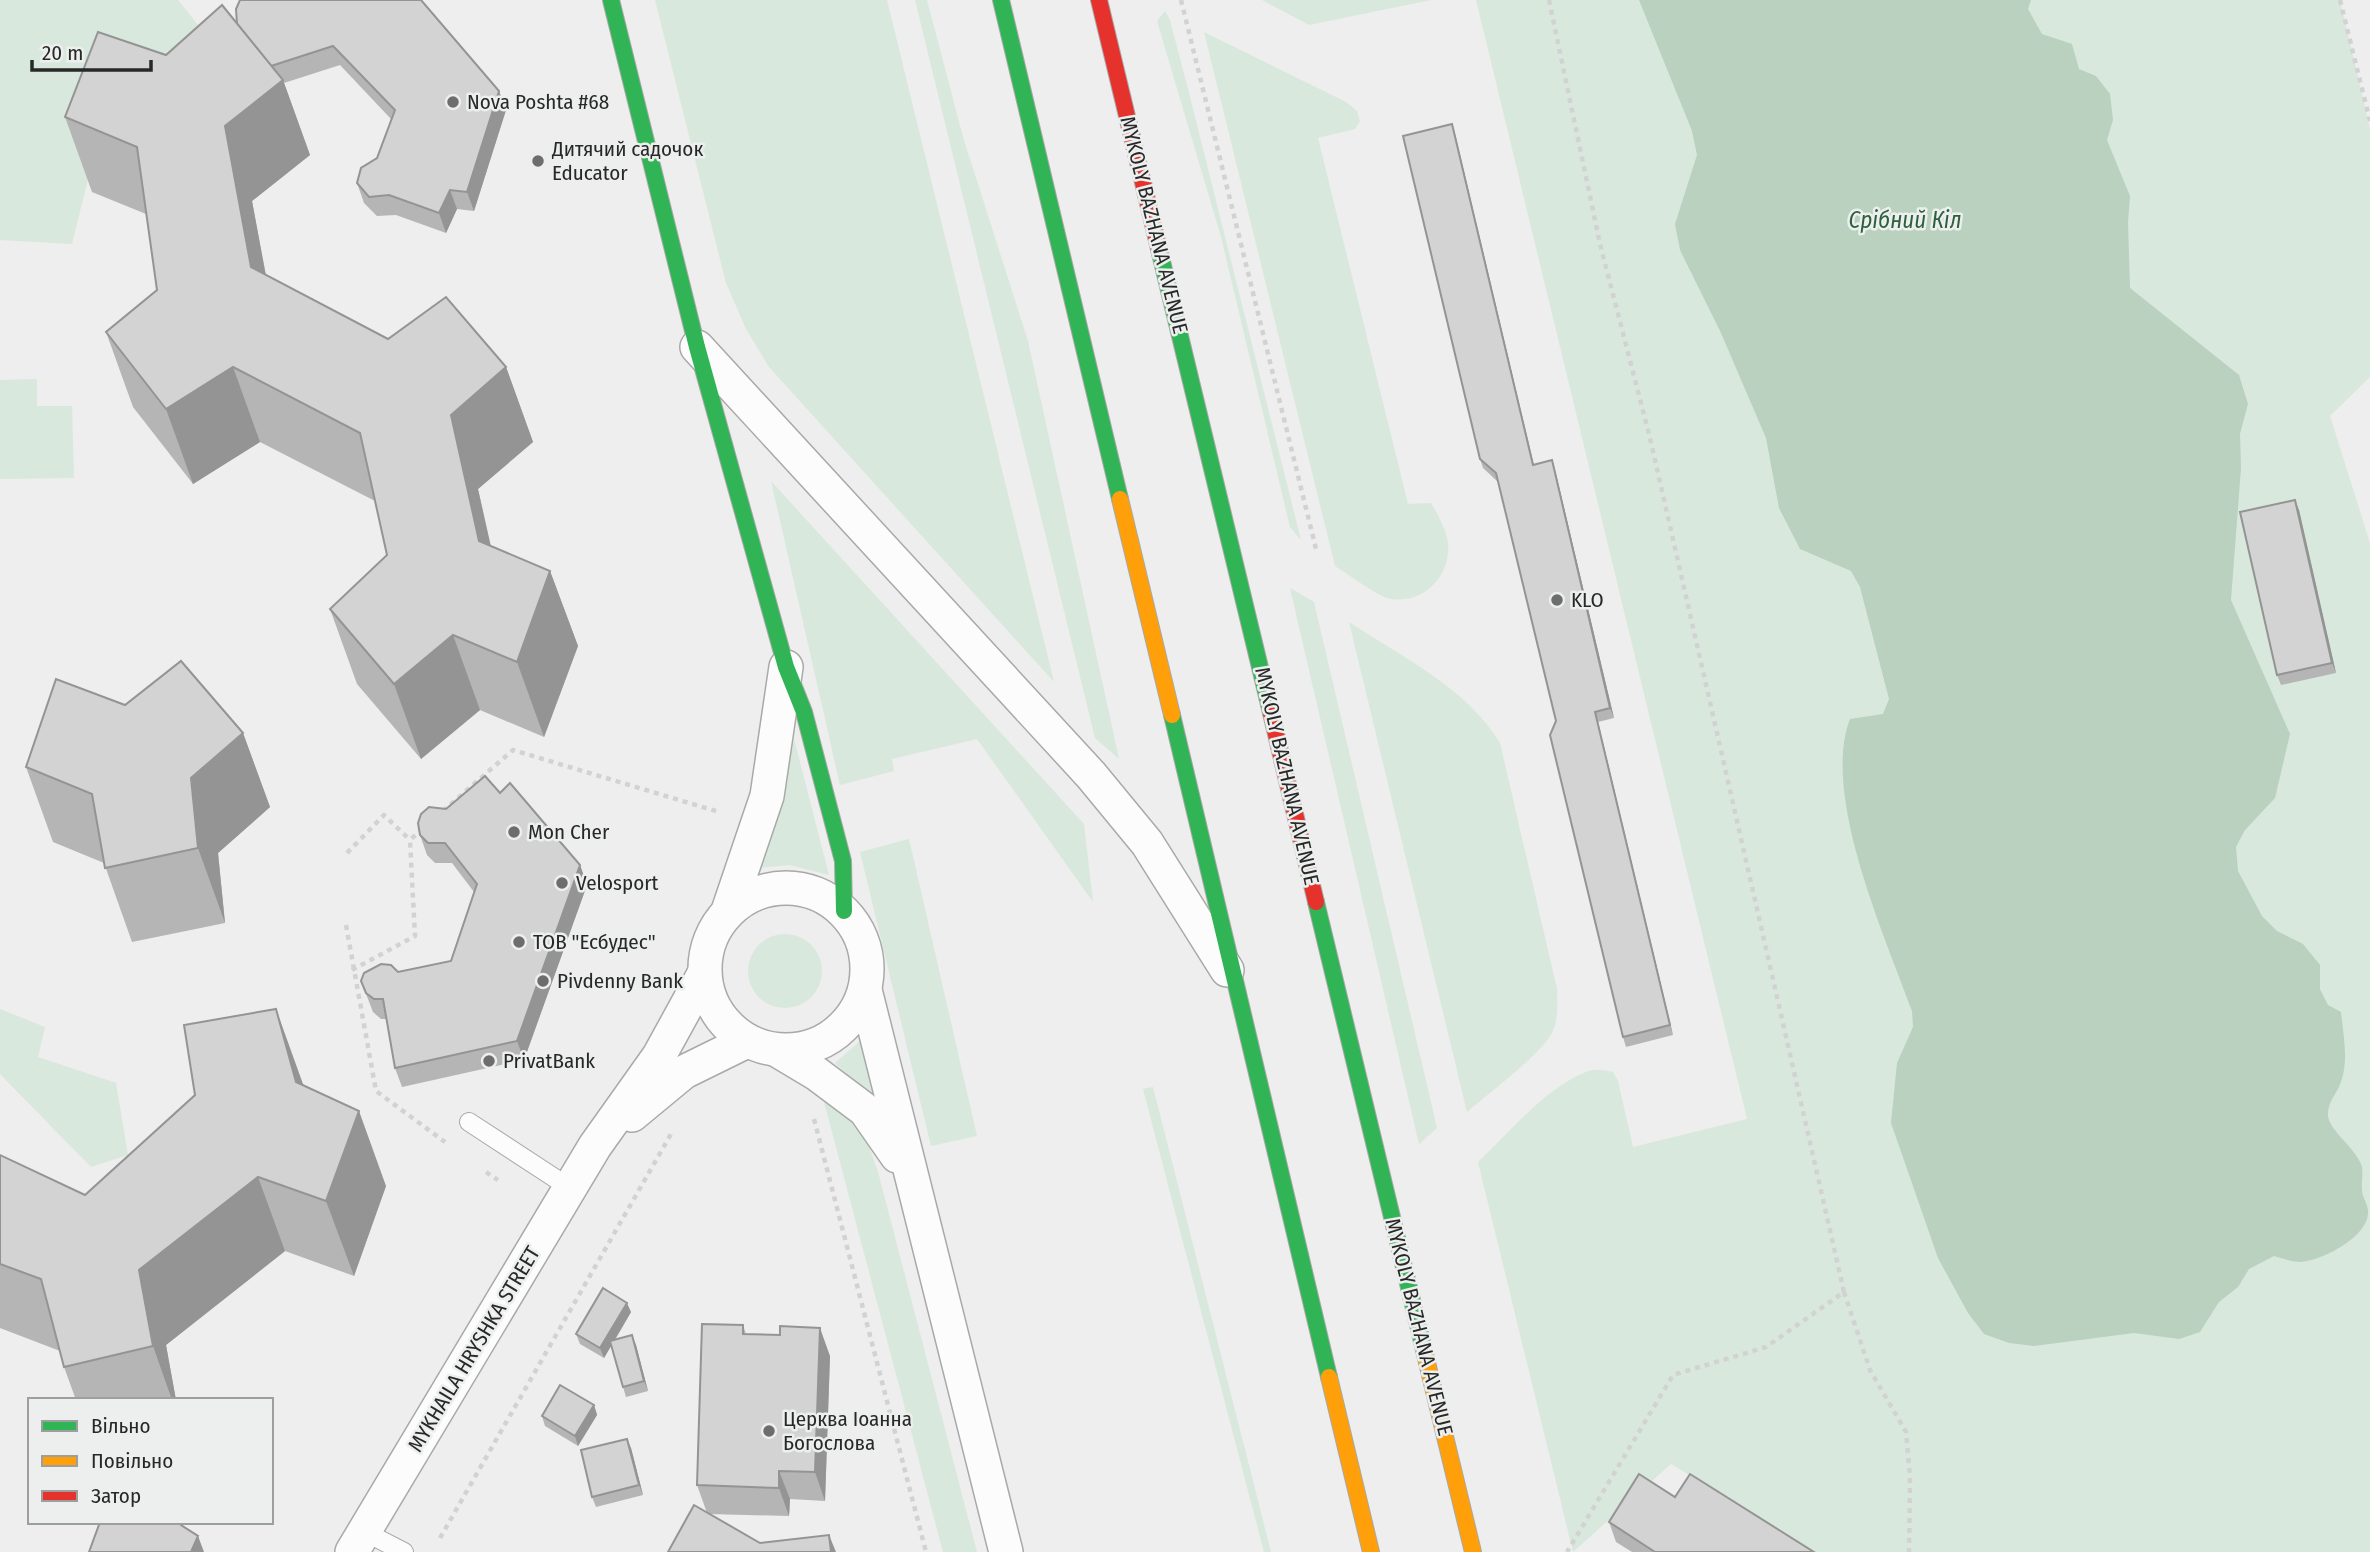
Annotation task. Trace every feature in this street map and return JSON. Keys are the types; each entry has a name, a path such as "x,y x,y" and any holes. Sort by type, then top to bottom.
{"main road":[{"path":"611,0 697,347 786,667 804,712 843,861 844,911"},
{"path":"1001,0 1371,1552"},
{"name":"MYKOLY BAZHANA AVENUE","path":"1099,0 1473,1552"},
{"path":"1358,1496 1359,1552"}],"street":[{"path":"697,347 1091,775 1147,843 1233,979"},
{"path":"786,667 767,796 728,911 709,940 704,974 711,1001 726,1024 817,1074 866,1110 909,1173"},
{"path":"728,911 754,893 786,887 817,893 844,911 860,934 867,962 865,990 1006,1552"},
{"name":"MYKHAILA HRYSHKA STREET","path":"359,1542 595,1146 659,1056 704,974"},
{"path":"762,1046 815,1045 847,1024 865,990"},
{"name":"MYKHAILA HRYSHKA STREET","path":"595,1146 684,1072 762,1046"}],"lane":[{"path":"469,1122 570,1188"},
{"path":"359,1542 404,1552"}],"path":[{"path":"1181,0 1317,553"},
{"path":"1549,0 1600,244 1650,438 1844,1292 1870,1370 1906,1432 1910,1477 1909,1552"},
{"path":"2340,0 2370,121"},
{"path":"440,813 513,750 719,812"},
{"path":"347,853 384,815 410,840 415,936 352,970"},
{"path":"410,840 430,822"},
{"path":"346,925 376,1091 453,1148"},
{"path":"811,1110 926,1552"},
{"path":"440,1538 676,1125"},
{"path":"476,1164 498,1180"},
{"path":"1567,1552 1673,1375 1766,1346 1844,1292"}],"shaded area":[{"path":"0,0 178,0 238,75 107,102 72,244 0,240"},
{"path":"655,0 887,0 1054,682 769,367 746,329 726,283"},
{"path":"915,0 927,0 963,137 1028,341 1119,759 1095,738"},
{"path":"1262,0 1431,0 1309,25"},
{"path":"1476,0 2340,0 2370,129 2370,377 2330,416 2370,543 2370,1552 1816,1552 1671,1464 1573,1552 1478,1162 1542,1100 1571,1080 1593,1070 1613,1072 1618,1081 1633,1147 1747,1119"},
{"path":"1165,11 1170,20 1188,89 1301,540 1290,527 1221,237 1157,21"},
{"path":"1204,32 1346,102 1357,111 1360,121 1355,129 1318,138 1408,504 1431,503 1447,538 1448,555 1440,577 1424,592 1414,597 1385,597 1335,566"},
{"path":"37,379 37,406 72,406 74,478 0,479 0,380"},
{"path":"771,481 1084,824 1093,902 977,739 892,759 894,771 840,785"},
{"path":"1290,588 1314,602 1437,1128 1419,1144"},
{"path":"1349,622 1452,690 1486,723 1500,743 1557,989 1557,1017 1552,1033 1537,1052 1467,1112"},
{"path":"794,739 829,875 789,865 759,868 778,813"},
{"path":"909,839 977,1136 931,1146 860,852"},
{"path":"778,934 792,934 806,940 816,950 822,971 816,992 806,1002 792,1008 778,1008 764,1002 754,992 748,978 748,964 754,950 764,940"},
{"path":"0,1009 45,1027 38,1057 116,1083 128,1155 91,1167 0,1074"},
{"path":"867,1027 890,1120 875,1100 835,1063 858,1043"},
{"path":"1153,1087 1271,1552 1264,1552 1143,1089"},
{"path":"823,1098 846,1114 859,1128 878,1172 977,1552 943,1552"}],"water":[{"name":"Срібний Кіл","path":"1639,0 2031,0 2028,9 2042,34 2072,44 2079,69 2096,76 2110,94 2113,120 2107,140 2130,196 2130,288 2239,375 2248,404 2240,434 2241,468 2231,600 2290,734 2275,798 2245,830 2236,847 2238,871 2262,916 2277,931 2303,944 2320,965 2320,989 2328,1005 2341,1012 2345,1065 2341,1082 2329,1106 2328,1116 2333,1127 2361,1164 2362,1193 2368,1211 2367,1220 2361,1229 2343,1246 2332,1252 2300,1262 2274,1256 2249,1269 2238,1287 2219,1302 2200,1332 2179,1339 2134,1333 2034,1346 2009,1343 1984,1334 1968,1313 1938,1258 1891,1123 1897,1063 1913,1027 1912,1011 1860,865 1844,786 1843,750 1850,719 1883,714 1889,699 1860,587 1851,571 1800,549 1779,508 1766,438 1721,333 1680,250 1675,224 1697,155 1692,131"}],"building":[{"path":"240,0 421,0 499,91 467,192 450,190 439,213 389,195 369,197 357,183 361,168 377,158 395,110 333,46 271,66 237,24 236,9"},
{"path":"222,5 283,80 225,126 251,267 388,339 446,297 506,367 451,415 479,541 550,571 517,662 453,635 394,684 330,609 387,555 360,433 233,367 166,409 106,332 157,290 137,147 65,117 98,32 166,55"},
{"path":"1452,124 1533,465 1552,460 1610,708 1595,712 1670,1025 1623,1037 1550,735 1556,721 1496,473 1480,459 1403,136"},
{"path":"2295,500 2332,663 2277,675 2240,512"},
{"path":"181,661 243,733 191,778 198,848 105,868 92,794 26,767 56,679 125,705"},
{"name":"ТОВ \"Есбудес\"","path":"485,776 500,793 510,783 580,865 517,1041 395,1068 383,999 374,999 366,993 361,981 364,973 381,964 391,965 398,972 451,961 477,884 445,843 428,843 420,835 418,823 421,814 429,807 446,809"},
{"path":"276,1009 296,1082 359,1111 326,1201 258,1177 139,1270 153,1346 64,1367 41,1279 0,1264 0,1155 85,1195 195,1095 184,1025"},
{"path":"603,1288 627,1303 600,1348 576,1334"},
{"name":"Церква Іоанна Богослова","path":"702,1324 743,1325 743,1334 780,1335 780,1326 820,1328 815,1472 779,1471 779,1488 697,1485"},
{"path":"632,1335 644,1381 623,1387 610,1341"},
{"path":"560,1385 594,1405 575,1436 542,1416"},
{"path":"627,1439 639,1485 592,1497 581,1450"},
{"path":"1639,1474 1675,1497 1690,1474 1814,1552 1655,1552 1609,1522"},
{"path":"694,1505 760,1543 829,1535 831,1552 668,1552"},
{"path":"99,1524 181,1524 198,1536 191,1552 89,1552"}],"traffic: fast":[{"path":"611,0 697,347 786,667 804,712 843,861 844,911"},
{"path":"1001,0 1120,499"},
{"path":"1159,249 1271,713"},
{"path":"1172,715 1329,1377"},
{"path":"1316,902 1425,1354"}],"traffic: slow":[{"path":"1120,499 1172,715"},
{"path":"1425,1354 1473,1552"},
{"path":"1329,1377 1371,1552"}],"traffic: jam":[{"path":"1099,0 1159,249"},
{"path":"1271,713 1316,902"}],"place":[{"name":"Nova Poshta #68","path":"453,102"},
{"name":"Дитячий садочок Educator","path":"538,161"},
{"name":"KLO","path":"1557,600"},
{"name":"Mon Cher","path":"514,832"},
{"name":"Velosport","path":"562,883"},
{"name":"ТОВ \"Есбудес\"","path":"519,942"},
{"name":"Pivdenny Bank","path":"543,981"},
{"name":"PrivatBank","path":"489,1061"},
{"name":"Церква Іоанна Богослова","path":"769,1431"}]}
